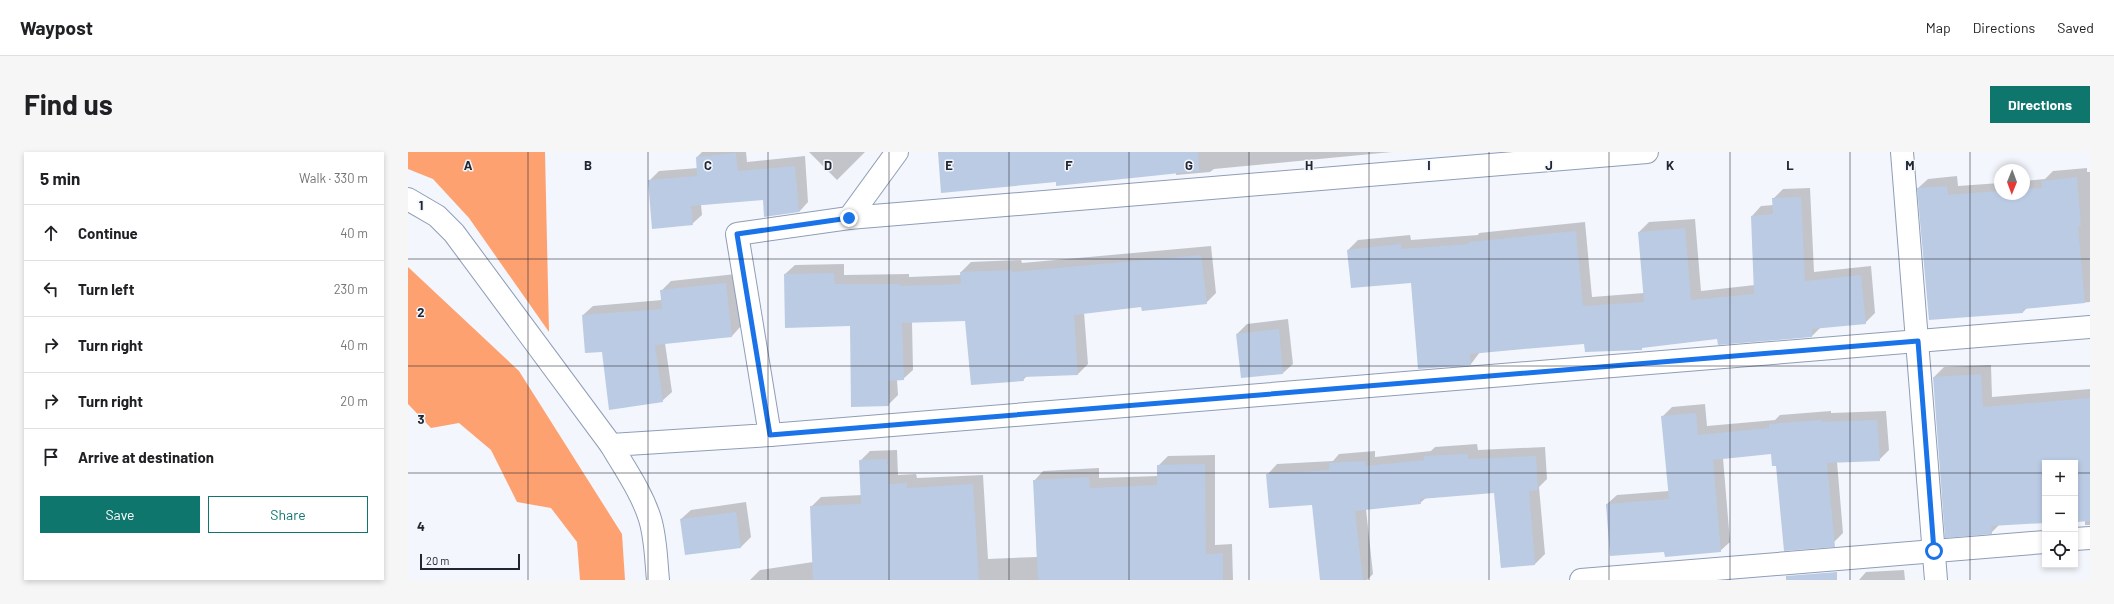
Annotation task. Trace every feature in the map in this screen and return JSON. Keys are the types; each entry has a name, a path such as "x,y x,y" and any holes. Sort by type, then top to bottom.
{"street":[{"path":"849,218 898,152"},
{"path":"770,435 737,234 849,218 1647,152"},
{"path":"1902,152 1936,580"},
{"path":"408,199 437,216 454,233 611,445 638,491 650,519 655,545 658,580"},
{"path":"611,445 770,435 2090,327"},
{"path":"2078,539 2090,538"},
{"path":"1581,580 2042,542"}],"shaded area":[{"path":"408,152 545,152 549,332 469,218 433,179 408,169"},
{"path":"408,267 519,371 622,534 625,580 580,580 577,542 551,508 517,502 491,450 459,423 431,428 408,404"}],"building":[{"path":"938,152 1198,152 1199,171 1056,186 1056,182 941,193"},
{"path":"736,153 738,171 795,166 799,212 764,217 763,200 691,206 693,225 652,229 648,180 697,176 696,157"},
{"path":"2077,177 2081,226 2078,227 2085,303 2023,309 2023,313 1929,320 1917,188 1947,186 1948,195 1994,191 1994,200 2030,200 2030,189 2042,188 2042,181"},
{"path":"1801,197 1805,281 1861,275 1866,324 1812,329 1812,337 1718,345 1717,339 1642,348 1642,350 1585,352 1584,344 1470,354 1471,365 1418,369 1411,283 1351,288 1347,250 1401,244 1401,249 1469,244 1469,242 1576,231 1583,306 1644,302 1638,232 1685,228 1691,300 1754,294 1751,216 1773,214 1772,198"},
{"path":"1201,255 1207,304 1142,311 1141,307 1074,315 1078,375 1023,377 1024,381 971,385 965,321 902,323 904,380 888,381 889,406 851,407 850,326 785,328 784,274 834,273 835,284 900,284 900,286 961,284 960,272 1012,270 1012,272"},
{"path":"726,283 732,337 655,345 663,402 609,410 602,352 585,353 582,315 662,309 660,290"},
{"path":"1279,329 1283,374 1241,378 1236,334"},
{"path":"1981,374 1983,407 2090,398 2090,521 2078,522 2078,460 2042,460 2042,523 1991,526 1992,534 1945,538 1933,377"},
{"path":"1696,413 1698,435 1769,428 1769,424 1822,420 1822,422 1877,420 1880,461 1827,463 1835,547 1784,551 1776,466 1772,466 1771,454 1713,460 1721,552 1665,557 1664,552 1610,556 1606,504 1669,499 1661,416"},
{"path":"1468,454 1468,459 1536,456 1538,490 1529,491 1535,565 1501,568 1494,493 1420,499 1421,504 1355,511 1363,580 1320,580 1312,505 1269,508 1266,474 1329,470 1329,463 1365,461 1366,466 1424,460 1424,456"},
{"path":"887,459 889,484 907,483 907,488 973,484 979,580 813,580 810,506 861,504 859,460"},
{"path":"1205,464 1206,554 1223,553 1223,580 1038,580 1033,480 1089,477 1090,488 1157,485 1157,465"},
{"path":"736,512 741,548 685,555 680,519"},
{"path":"1837,572 1837,580 1786,580 1786,576"}],"route":[{"path":"849,218 737,234 770,435 1918,341 1934,551"}]}
